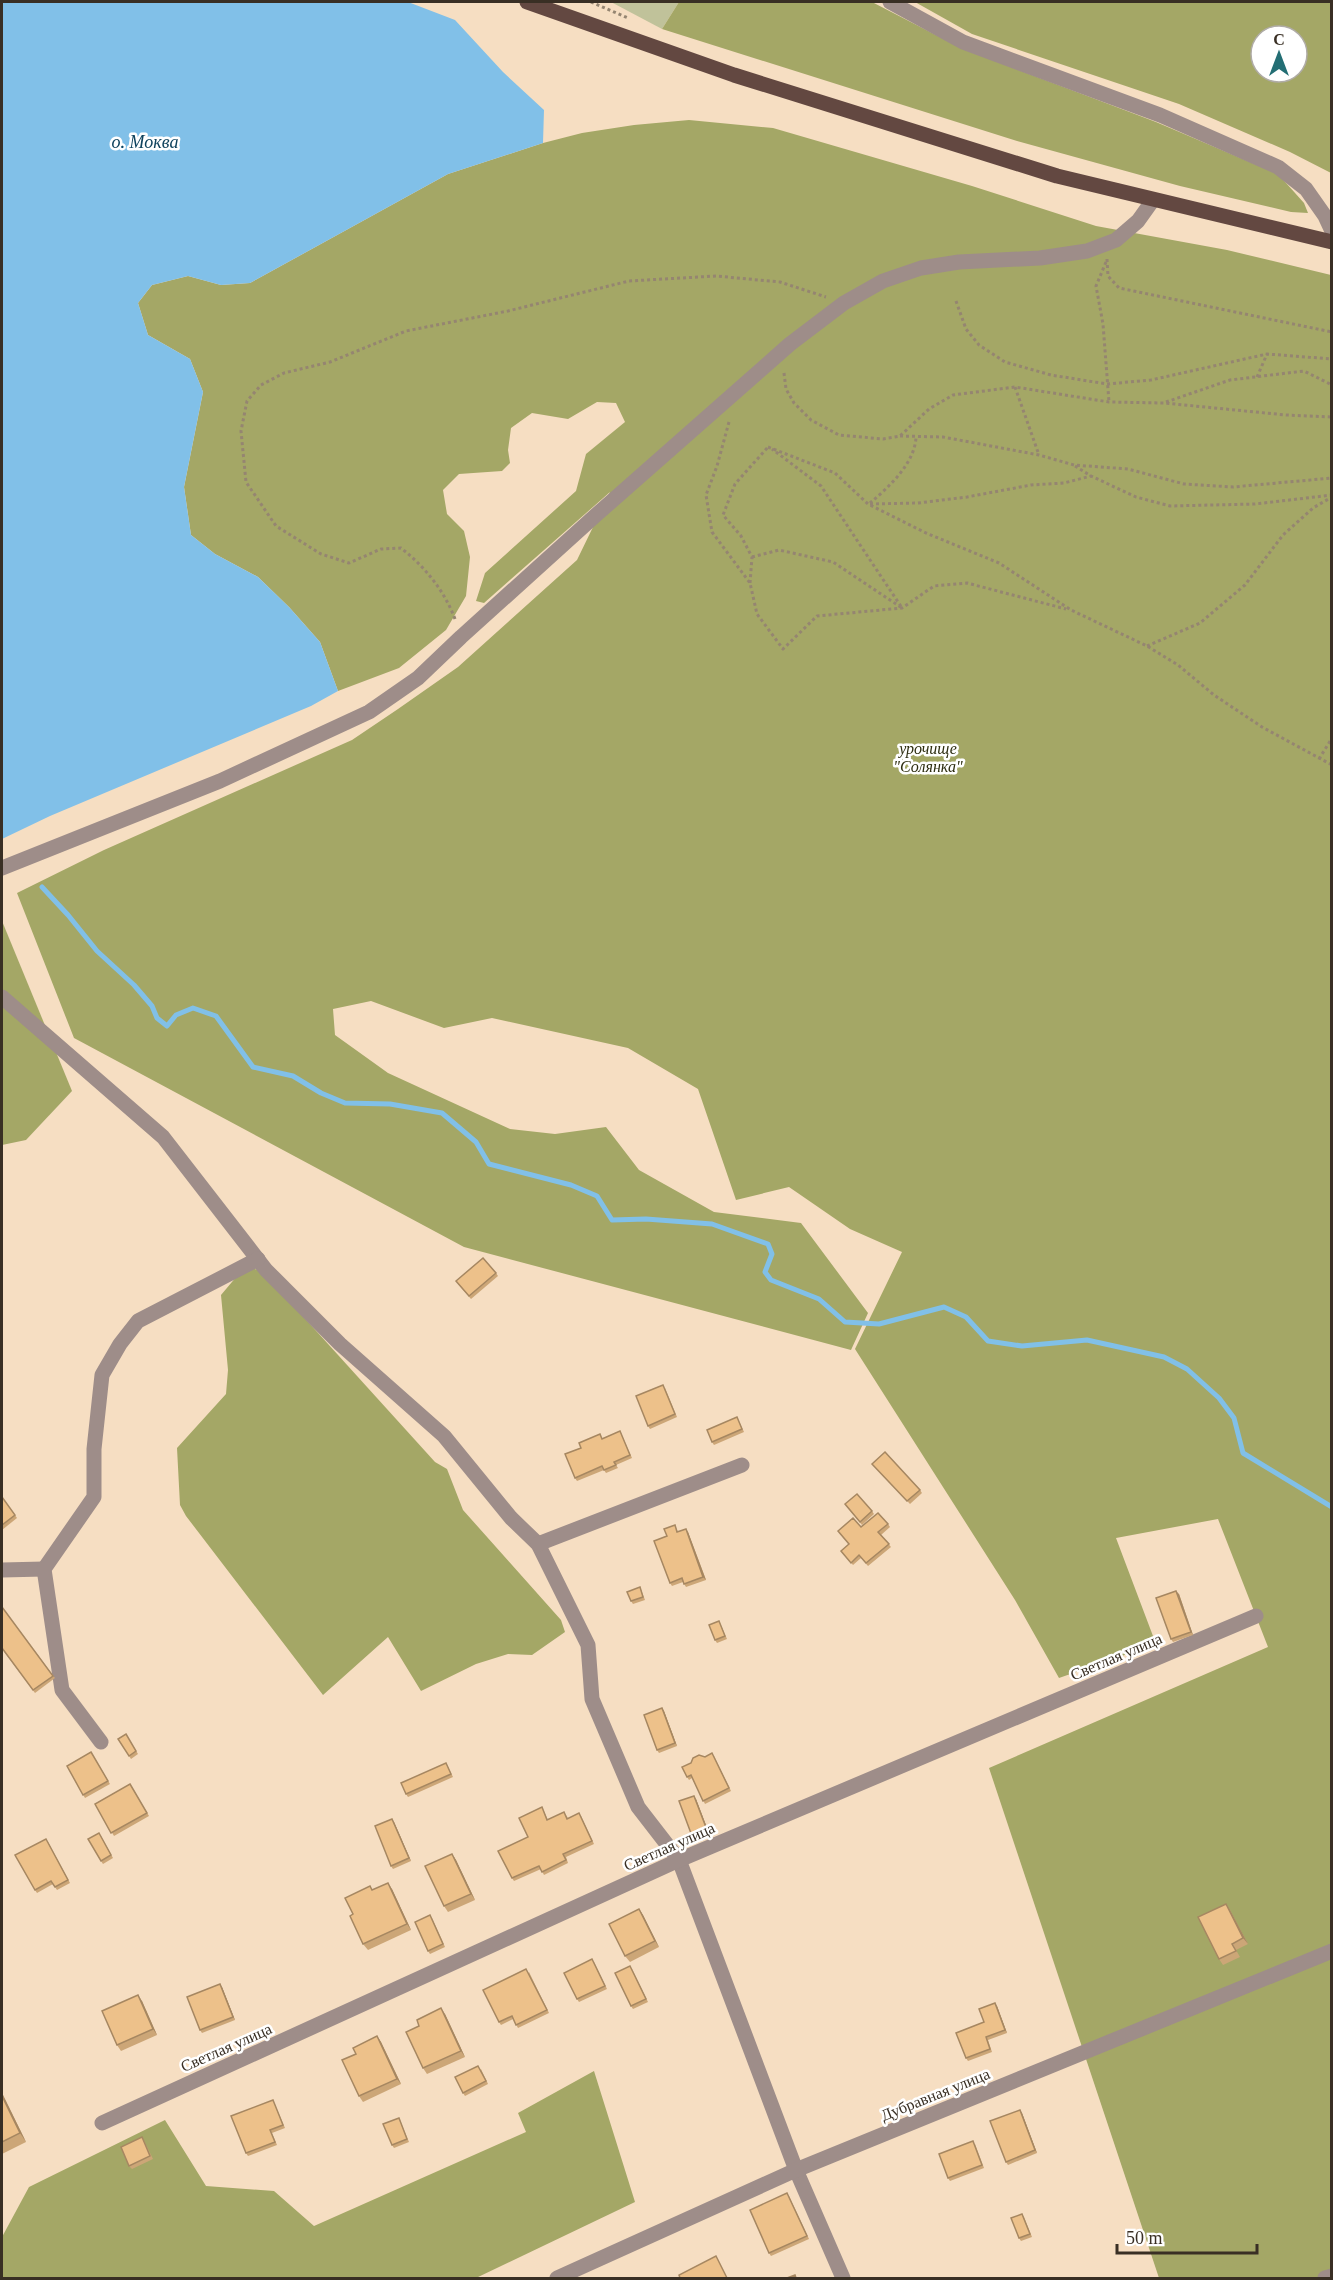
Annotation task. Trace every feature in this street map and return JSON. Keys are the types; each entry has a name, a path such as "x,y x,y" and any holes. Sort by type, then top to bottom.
{"main road":[{"path":"527,2 734,75 1046,172 1332,242"}],"street":[{"path":"890,2 963,42 1160,115 1278,167 1306,189 1325,216 1332,231"},
{"path":"2,868 220,781 369,712 418,678 790,344 844,303 883,281 921,268 959,262 1040,258 1087,251 1116,240 1138,221 1154,200"},
{"path":"2,997 163,1137 262,1264 340,1344 444,1436 511,1518 538,1544 588,1645 592,1699 638,1807 679,1860 796,2170 843,2278"},
{"path":"101,1742 62,1690 44,1569 53,1554 69,1536 93,1497 94,1449 102,1375 120,1344 138,1321 262,1264"},
{"path":"538,1544 742,1465"},
{"path":"2,1570 44,1569"},
{"name":"Светлая улица","path":"102,2123 679,1860 1256,1616"},
{"name":"Дубравная улица","path":"557,2278 796,2170 1332,1951"},
{"path":"1325,2278 1332,2276"}],"path":[{"path":"591,2 631,19"},
{"path":"1109,402 1096,286 1116,240"},
{"path":"1107,259 1108,276 1119,288 1332,332"},
{"path":"461,637 448,600 421,563 401,548 381,549 349,563 321,554 276,526 246,482 241,431 247,401 261,385 284,373 330,362 406,331 508,311 629,281 716,276 780,282 844,303"},
{"path":"956,301 966,329 979,345 1005,362 1051,375 1107,384 1151,380 1267,354 1332,359"},
{"path":"790,344 785,359 786,389 794,403 811,420 838,435 884,439 900,436 943,437 1039,455 1074,465 1128,469 1185,484 1233,487 1332,478"},
{"path":"1257,377 1267,354"},
{"path":"1164,403 1230,380 1304,371 1332,385"},
{"path":"900,436 929,409 953,395 1015,387 1109,402 1164,403 1332,417"},
{"path":"1015,387 1039,455"},
{"path":"732,411 717,466 706,495 712,532 750,583"},
{"path":"868,504 893,483 915,447 916,437"},
{"path":"768,447 821,486 902,608"},
{"path":"768,447 836,473 868,504 926,533 999,563 1071,610 1147,646 1178,665 1214,694 1252,720 1332,765"},
{"path":"768,447 735,484 723,514 741,536 752,557 750,583 757,615 783,649 817,616 902,608 934,586 967,584 1071,610"},
{"path":"1074,465 1091,476 1136,497 1170,506 1255,504 1332,496"},
{"path":"868,504 918,503 1031,485 1064,483 1091,476"},
{"path":"1147,646 1200,622 1245,585 1283,535 1313,508 1332,496"},
{"path":"752,557 779,550 833,562 902,608"},
{"path":"1319,759 1332,738"}],"green space":[{"path":"611,2 679,2 662,29"},
{"path":"679,2 872,2 963,49 1156,122 1278,174 1304,203 1308,213 1291,212 1180,186 1017,141 662,29"},
{"path":"915,2 1331,2 1331,173 1290,152 1179,104 972,34"},
{"name":"урочище \"Солянка\"","path":"689,120 773,128 972,186 1096,226 1227,250 1331,275 1331,2278 1159,2278 989,1768 1268,1647 1218,1519 1116,1538 1156,1644 1059,1678 1015,1600 855,1349 902,1252 850,1229 789,1187 736,1200 698,1089 628,1048 492,1018 444,1028 371,1001 333,1009 335,1035 388,1073 510,1129 555,1134 606,1127 639,1170 714,1212 801,1223 868,1313 851,1350 464,1247 74,1038 17,893 104,850 352,740 398,709 458,667 577,560 610,492 484,603 476,601 485,573 576,491 586,454 625,422 616,403 597,402 568,419 532,413 511,428 508,450 510,463 502,471 459,474 443,490 447,514 464,531 470,557 466,596 446,630 399,668 338,691 320,642 289,607 258,577 215,554 191,535 184,487 203,392 190,359 148,335 138,303 152,285 188,276 221,285 250,283 448,174 543,143 582,133"},
{"path":"2,921 72,1091 26,1140 2,1145"},
{"path":"248,1268 261,1270 435,1462 447,1469 463,1510 561,1620 565,1632 532,1655 508,1654 476,1664 421,1691 388,1637 323,1695 186,1516 180,1505 177,1448 226,1394 228,1370 221,1295 237,1276"},
{"path":"594,2071 635,2202 476,2278 2,2278 2,2237 29,2187 165,2120 206,2186 274,2191 314,2226 526,2132 518,2113"}],"water":[{"name":"о. Моква","path":"2,2 408,2 455,20 503,72 544,110 543,143 448,174 250,283 221,285 188,276 152,285 138,303 148,335 190,359 203,392 184,487 191,535 215,554 258,577 289,607 320,642 338,691 311,706 50,816 2,839"}],"building":[{"path":"483,1258 496,1273 469,1296 456,1281"},
{"path":"663,1385 675,1414 648,1426 636,1396"},
{"path":"737,1417 742,1429 712,1442 707,1430"},
{"path":"620,1431 630,1455 614,1462 616,1465 604,1470 602,1466 575,1478 565,1454 581,1448 579,1443 600,1434 602,1439"},
{"path":"885,1452 920,1490 907,1501 872,1464"},
{"path":"857,1494 872,1511 860,1522 845,1504"},
{"path":"2,1497 15,1515 2,1525"},
{"path":"878,1513 888,1524 878,1532 889,1544 866,1563 859,1555 851,1563 841,1551 849,1544 838,1531 853,1518 861,1527"},
{"path":"675,1525 677,1532 686,1529 703,1577 684,1584 682,1578 670,1583 654,1541 667,1536 664,1529"},
{"path":"640,1587 643,1597 631,1601 627,1592"},
{"path":"1176,1591 1191,1632 1171,1639 1156,1598"},
{"path":"2,1607 53,1676 33,1690 2,1648"},
{"path":"719,1621 725,1636 715,1640 709,1625"},
{"path":"662,1708 675,1743 657,1750 644,1715"},
{"path":"126,1734 136,1751 129,1756 118,1739"},
{"path":"91,1752 108,1781 83,1795 67,1766"},
{"path":"712,1753 729,1788 703,1801 691,1775 687,1777 682,1767 691,1763 693,1758 699,1755 705,1757"},
{"path":"446,1763 451,1774 406,1794 401,1783"},
{"path":"130,1784 147,1813 111,1833 95,1804"},
{"path":"694,1796 707,1830 692,1836 679,1801"},
{"path":"542,1807 547,1820 564,1812 567,1819 579,1813 592,1841 563,1854 566,1860 542,1872 539,1866 512,1878 498,1851 528,1837 519,1818"},
{"path":"392,1819 409,1858 391,1866 375,1826"},
{"path":"99,1833 111,1855 101,1861 88,1839"},
{"path":"46,1839 68,1880 55,1887 51,1881 35,1890 15,1855"},
{"path":"452,1854 471,1894 444,1906 425,1866"},
{"path":"388,1883 407,1924 363,1944 350,1916 353,1914 345,1898 370,1886 372,1890"},
{"path":"1226,1904 1243,1938 1232,1944 1236,1951 1219,1959 1198,1917"},
{"path":"639,1909 655,1941 625,1956 609,1924"},
{"path":"430,1915 443,1944 428,1951 415,1922"},
{"path":"592,1959 605,1986 577,1999 564,1973"},
{"path":"630,1966 646,1999 631,2006 615,1973"},
{"path":"526,1969 547,2010 516,2025 512,2016 499,2022 483,1990"},
{"path":"220,1984 233,2017 200,2030 187,1997"},
{"path":"138,1995 153,2029 117,2045 102,2011"},
{"path":"995,2003 1005,2030 986,2037 990,2049 966,2058 956,2033 984,2022 979,2009"},
{"path":"441,2008 461,2051 423,2068 406,2032 419,2026 417,2020"},
{"path":"377,2036 397,2079 359,2096 342,2060 356,2054 353,2048"},
{"path":"478,2066 486,2081 463,2093 455,2077"},
{"path":"2,2096 20,2133 2,2142"},
{"path":"273,2100 283,2125 270,2130 275,2142 246,2153 231,2116"},
{"path":"1020,2110 1035,2150 1006,2162 990,2121"},
{"path":"399,2118 407,2139 392,2145 383,2124"},
{"path":"142,2137 150,2156 129,2166 121,2147"},
{"path":"973,2141 982,2165 948,2178 939,2154"},
{"path":"787,2193 807,2236 769,2253 750,2210"},
{"path":"1022,2214 1030,2234 1019,2238 1011,2218"},
{"path":"716,2256 727,2278 680,2278 679,2275"}],"waterway":[{"path":"42,887 97,951 134,985 152,1006 157,1018 167,1026 176,1015 193,1008 216,1016 253,1067 293,1076 321,1093 345,1103 390,1104 442,1113 476,1142 489,1164 571,1185 597,1196 612,1220 646,1219 712,1224 768,1244 772,1254 765,1272 771,1280 819,1299 845,1322 879,1324 944,1307 966,1317 988,1341 1022,1346 1087,1340 1164,1357 1187,1369 1219,1398 1234,1418 1243,1453 1332,1507"}]}
